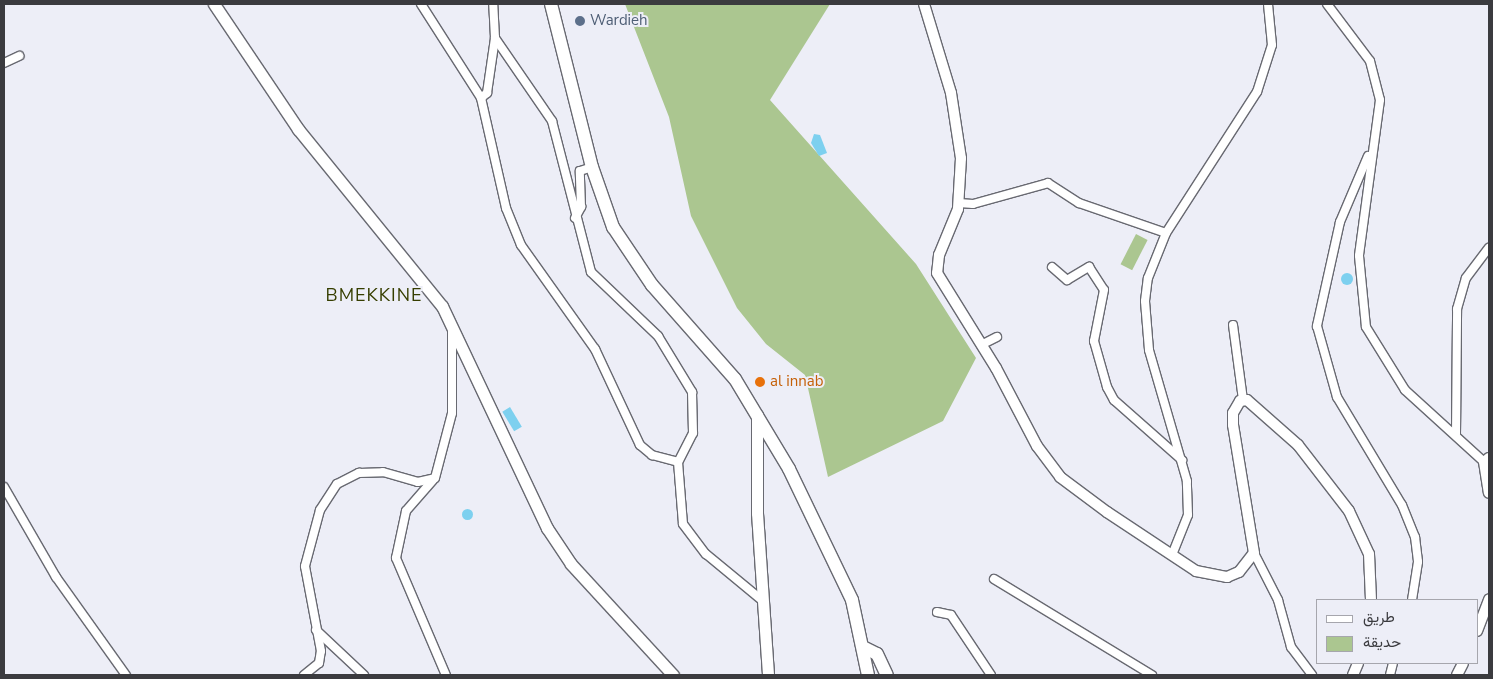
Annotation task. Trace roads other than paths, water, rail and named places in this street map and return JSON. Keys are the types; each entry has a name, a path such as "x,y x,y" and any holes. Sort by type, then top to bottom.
{"main road":[{"path":"214,4 298,129 422,277 452,328 547,528 571,564 673,675"},
{"path":"551,4 592,167 613,227 630,257 716,354 757,415 826,543 852,600 865,648 868,675"},
{"path":"757,415 757,513 768,675"},
{"path":"865,648 877,654 887,675"}],"street":[{"path":"421,4 481,98 506,208 521,245 595,348 640,444 652,455 678,462"},
{"path":"481,98 487,92 495,38 493,4"},
{"path":"924,4 959,129 959,204 937,273 981,345 1037,446 1060,477 1196,571 1226,577 1238,572 1254,553"},
{"path":"1172,555 1188,515 1184,462 1152,368 1145,301 1148,278 1166,233 1257,92 1272,45 1268,4"},
{"path":"1327,4 1375,72 1381,116 1370,154 1340,222 1317,326 1337,397 1402,505 1415,537 1418,562 1412,599"},
{"path":"495,38 552,121 586,262 596,278 658,336 686,377 694,419 693,432 678,462 682,524 691,539 764,602"},
{"path":"4,63 19,56"},
{"path":"1370,154 1358,256 1366,327 1405,390 1487,460 1489,492"},
{"path":"575,218 581,207 580,171 592,167"},
{"path":"959,204 1048,183 1084,205 1166,233"},
{"path":"1456,434 1457,308 1466,278 1489,248"},
{"path":"1052,267 1067,280 1089,267 1104,290 1094,341 1107,387 1114,400 1184,462"},
{"path":"1233,325 1243,400 1233,413 1233,425 1254,553 1278,600 1291,647 1312,675"},
{"path":"446,675 396,558 406,511 435,478 452,413 452,328"},
{"path":"981,345 997,337"},
{"path":"1243,400 1261,409 1298,445 1349,511 1369,554 1372,599"},
{"path":"304,675 319,663 305,566 313,528 329,492 359,473 383,472 418,482 435,478"},
{"path":"4,487 56,577 126,675"},
{"path":"994,579 1152,675"},
{"path":"1478,628 1489,599"},
{"path":"937,612 951,616 990,675"},
{"path":"315,629 364,675"}],"water":[{"path":"814,134 820,135 827,153 819,156 811,143"},
{"path":"1345,273 1349,273 1353,279 1349,285 1345,285 1341,281 1341,277"},
{"path":"510,407 522,427 514,431 502,412"},
{"path":"465,509 469,509 472,514 471,518 465,519 462,516 462,512"}],"place":[{"name":"Wardieh","path":"580,21"},
{"name":"al innab","path":"760,382"}],"district":[{"name":"BMEKKINE","path":"374,295"}]}
